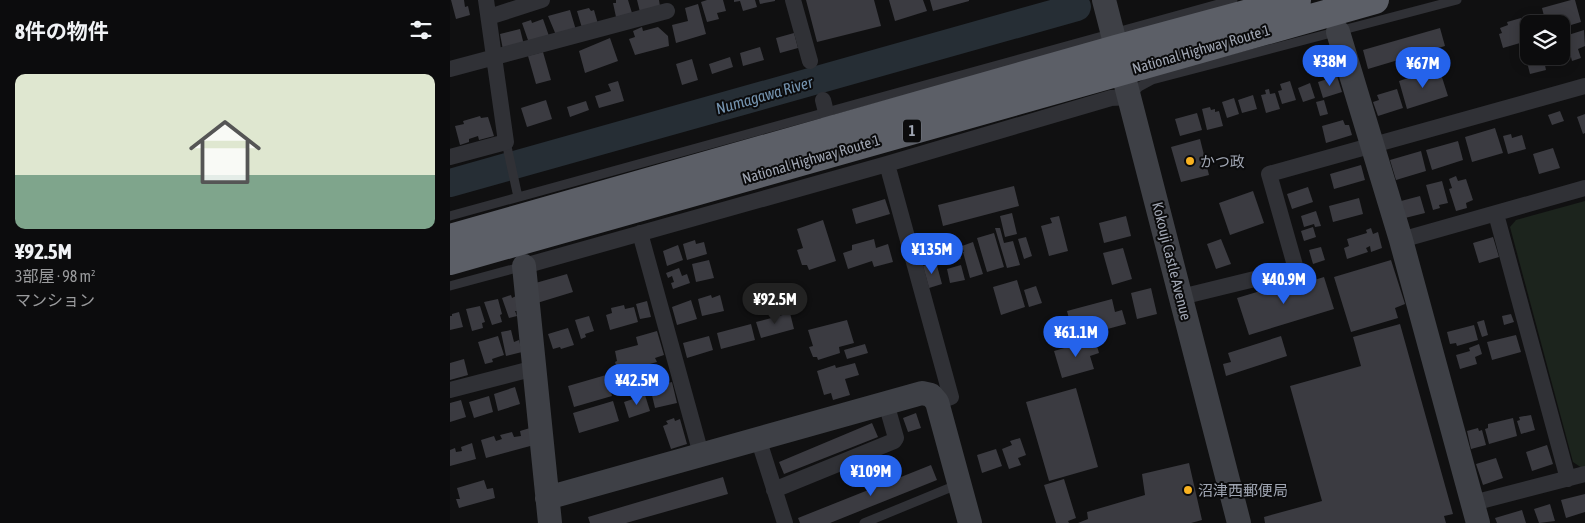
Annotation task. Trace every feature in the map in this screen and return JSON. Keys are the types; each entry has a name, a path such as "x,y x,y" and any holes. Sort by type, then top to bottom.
{"highway":[{"name":"National Highway Route 1","path":"450,260 1120,63 1297,0"},
{"name":"National Highway Route 1","path":"450,238 1120,63 1375,0"}],"street":[{"path":"450,157 506,142 486,0"},
{"path":"489,17 542,0"},
{"path":"793,0 810,61"},
{"name":"Kokouji Castle Avenue","path":"1104,0 1239,523"},
{"path":"450,69 667,11"},
{"path":"1338,32 1401,240 1475,513 1585,474"},
{"path":"550,523 524,266 887,164 1111,98 1120,63"},
{"path":"1181,297 1296,269 1269,174 1585,86"},
{"path":"887,164 952,397 936,402"},
{"path":"1401,240 1585,188"},
{"path":"1496,214 1568,479"},
{"path":"640,233 701,454"},
{"path":"450,390 534,368"},
{"path":"547,498 922,393 931,395 936,402 970,523"},
{"path":"774,490 894,440 896,438 886,403"},
{"path":"758,438 785,523"}],"lane":[{"path":"450,216 824,106 1120,63 1233,0"},
{"path":"1120,63 1140,87 1152,80 1457,0"},
{"path":"506,142 518,197"},
{"path":"450,286 524,266"},
{"path":"864,523 959,484"}],"shaded area":[{"path":"1585,201 1585,467 1582,468 1573,462 1510,227 1516,220"}],"building":[{"path":"451,0 464,0 465,7 468,6 470,15 456,19"},
{"path":"616,0 628,0 632,13 616,17 613,3 616,3"},
{"path":"637,0 659,0 660,6 640,12"},
{"path":"723,0 726,11 717,13 719,19 707,22 701,2"},
{"path":"734,0 755,0 757,7 743,11 740,1 734,2"},
{"path":"759,0 775,0 775,1 760,4"},
{"path":"806,0 874,0 881,26 817,42"},
{"path":"889,0 923,0 927,11 895,21"},
{"path":"930,0 969,0 969,1 933,11"},
{"path":"1575,0 1581,22 1570,25 1570,15 1544,15 1542,8"},
{"path":"698,4 706,34 676,43 672,25 688,21 685,8"},
{"path":"589,8 591,11 594,10 598,24 582,28 577,11"},
{"path":"570,10 576,30 556,35 548,16"},
{"path":"1520,18 1520,43 1503,48 1499,34 1502,33 1500,28 1508,25 1507,22"},
{"path":"543,19 549,36 529,43 522,23 531,20 532,23"},
{"path":"642,27 643,31 658,27 668,36 669,46 635,55 629,39 635,37 633,31"},
{"path":"1440,28 1445,46 1368,69 1363,50"},
{"path":"520,29 524,45 503,50 500,34"},
{"path":"1584,30 1585,46 1578,49 1581,58 1572,61 1570,57 1570,34"},
{"path":"794,33 798,48 780,53 776,38"},
{"path":"610,38 618,61 585,73 579,51"},
{"path":"760,47 764,60 743,66 740,53"},
{"path":"543,52 551,80 536,84 528,56"},
{"path":"730,57 733,67 712,74 709,64"},
{"path":"692,59 698,80 682,85 676,64"},
{"path":"1528,65 1545,65 1546,70 1530,74"},
{"path":"1439,68 1448,96 1407,109 1399,81"},
{"path":"1337,76 1342,92 1323,98 1318,82"},
{"path":"618,81 624,101 599,108 595,96 611,91 608,84"},
{"path":"1290,81 1296,100 1282,104 1278,91 1282,90 1280,84"},
{"path":"1310,83 1315,98 1303,102 1298,88"},
{"path":"1269,89 1270,94 1275,93 1280,109 1266,113 1261,95 1266,94 1265,90"},
{"path":"1397,89 1403,108 1378,116 1373,102 1379,100 1377,95"},
{"path":"1253,95 1257,109 1242,113 1238,100"},
{"path":"1234,98 1239,114 1227,118 1222,102"},
{"path":"546,100 552,119 527,127 521,108"},
{"path":"1324,100 1328,114 1320,116 1316,102"},
{"path":"586,101 589,110 570,117 567,107"},
{"path":"1210,107 1211,110 1215,109 1215,112 1219,111 1223,126 1207,130 1202,109"},
{"path":"1560,111 1564,121 1552,125 1548,115"},
{"path":"1197,113 1202,130 1180,136 1175,119"},
{"path":"1585,114 1585,133 1583,134 1577,117"},
{"path":"480,116 481,118 488,117 494,136 479,140 478,136 460,145 455,126 464,124 463,121"},
{"path":"1343,120 1345,125 1349,125 1352,135 1326,143 1322,126"},
{"path":"1495,128 1503,153 1472,162 1465,137"},
{"path":"1511,134 1512,138 1522,135 1526,149 1508,154 1503,136"},
{"name":"かつ政","path":"1200,139 1209,175 1181,182 1171,147"},
{"path":"1458,141 1463,160 1432,170 1426,150"},
{"path":"1553,148 1560,168 1539,174 1533,154"},
{"path":"1421,151 1426,171 1396,180 1390,160"},
{"path":"1361,165 1365,180 1334,189 1330,174"},
{"path":"1456,176 1458,181 1466,179 1473,200 1466,203 1467,208 1456,211 1449,189 1452,188 1449,179"},
{"path":"1442,181 1448,203 1439,205 1440,208 1433,210 1426,185"},
{"path":"1014,186 1019,206 943,226 938,205"},
{"path":"1308,187 1313,202 1292,209 1287,194"},
{"path":"1253,191 1264,223 1230,235 1219,203"},
{"path":"1420,196 1425,213 1405,218 1401,201"},
{"path":"1359,198 1363,214 1333,222 1329,206"},
{"path":"885,199 890,214 856,224 852,209"},
{"path":"1316,211 1321,226 1315,227 1314,224 1304,227 1301,216"},
{"path":"1012,213 1017,234 1005,237 1000,216"},
{"path":"1059,216 1068,251 1049,256 1041,226 1052,223 1050,218"},
{"path":"1126,216 1131,236 1104,243 1099,223"},
{"path":"823,220 836,261 809,270 807,265 802,265 797,250 803,248 797,229"},
{"path":"1313,227 1316,237 1304,241 1301,231"},
{"path":"995,228 1000,228 1004,243 1013,241 1020,265 1007,268"},
{"path":"1371,228 1373,234 1378,232 1382,248 1371,252 1370,246 1366,248 1368,252 1347,259 1344,248 1349,246 1347,239 1367,233 1366,230"},
{"path":"994,233 1004,267 987,272 977,238"},
{"path":"1026,237 1032,256 1024,259 1018,239"},
{"path":"1493,237 1499,257 1479,263 1473,243"},
{"path":"874,239 876,248 888,244 893,262 874,267 872,261 848,269 843,253 852,250 852,245"},
{"path":"1221,239 1231,264 1216,269 1207,244"},
{"path":"695,240 696,244 704,242 707,254 687,260 683,244"},
{"path":"973,242 983,274 970,278 962,246"},
{"path":"678,245 683,260 667,266 663,251"},
{"path":"956,246 961,259 951,262 950,258 945,260 942,251"},
{"path":"1321,247 1325,260 1313,264 1309,250"},
{"path":"1123,248 1132,279 1112,285 1103,253"},
{"path":"709,260 714,278 696,282 692,264"},
{"path":"1391,260 1405,304 1395,308 1398,318 1351,332 1334,277"},
{"path":"936,262 942,284 929,288 923,266"},
{"path":"961,265 965,280 950,283 947,269"},
{"path":"679,268 682,276 687,274 690,283 673,289 671,283 674,282 672,276 668,278 666,273"},
{"path":"567,274 573,292 537,303 532,284"},
{"path":"1324,277 1334,309 1249,335 1237,298 1293,281 1295,286"},
{"path":"1017,280 1025,307 1001,315 993,287"},
{"path":"1036,286 1042,303 1029,307 1024,290"},
{"path":"1151,288 1157,314 1137,319 1131,293"},
{"path":"511,295 512,298 516,296 518,311 515,311 517,316 509,318 502,298"},
{"path":"711,295 712,298 720,295 724,311 702,316 698,299"},
{"path":"498,299 502,322 492,325 484,302"},
{"path":"1112,299 1115,312 1122,310 1126,324 1074,338 1067,311"},
{"path":"691,300 697,319 677,325 672,307"},
{"path":"647,301 651,317 640,319 636,304"},
{"path":"624,305 625,309 634,307 638,322 610,330 606,315 612,313 611,308"},
{"path":"480,306 485,322 482,323 483,328 472,331 466,309"},
{"path":"459,312 463,327 450,330 450,316"},
{"path":"790,313 794,329 761,338 756,322"},
{"path":"1511,314 1514,322 1504,325 1502,316"},
{"path":"589,316 594,331 585,334 586,337 581,339 575,320"},
{"path":"847,320 854,343 839,347 840,353 818,360 817,357 813,357 809,347 813,346 808,330"},
{"path":"1484,320 1488,335 1482,337 1477,322"},
{"path":"751,324 755,340 721,349 717,333"},
{"path":"1400,324 1453,514 1444,516 1446,523 1265,523 1264,517 1322,501 1290,386 1361,366 1353,337"},
{"path":"1474,325 1478,340 1457,346 1456,343 1450,344 1447,332"},
{"path":"568,328 574,345 553,349 548,334"},
{"path":"511,330 514,342 519,340 522,352 506,356 501,332"},
{"path":"657,331 664,355 655,358 657,362 619,375 615,362 617,361 615,351 638,345 636,337"},
{"path":"1516,335 1521,352 1492,360 1487,342"},
{"path":"498,336 504,355 492,359 493,362 485,364 478,342"},
{"path":"709,336 713,350 687,358 683,343"},
{"path":"1281,336 1287,356 1226,376 1223,364 1231,362 1228,353"},
{"path":"1095,339 1099,353 1090,356 1094,369 1062,378 1054,351"},
{"path":"865,344 868,353 847,359 844,350"},
{"path":"1479,344 1482,354 1475,357 1477,364 1460,369 1456,355 1470,351 1469,348"},
{"path":"464,359 468,375 450,380 450,363"},
{"path":"855,363 859,375 845,379 850,395 833,400 831,393 824,395 817,371 835,365 836,368"},
{"path":"606,375 612,396 574,407 568,386"},
{"path":"672,382 677,403 655,408 650,387"},
{"path":"515,387 520,404 498,411 494,394"},
{"path":"1076,388 1098,467 1049,481 1026,402"},
{"path":"645,395 650,411 629,418 624,402"},
{"path":"489,396 493,412 474,418 469,402"},
{"path":"461,400 466,417 450,422 450,403"},
{"path":"613,401 619,421 579,433 573,413"},
{"path":"916,413 921,428 908,432 903,418"},
{"path":"1531,415 1535,430 1521,434 1517,421 1520,420 1519,417"},
{"path":"674,418 675,421 680,419 687,444 671,449 663,426 668,424 666,421"},
{"path":"1513,418 1517,436 1489,444 1485,429 1488,428 1488,424"},
{"path":"872,423 878,437 784,474 779,462"},
{"path":"530,428 534,445 486,458 481,440 494,436 496,441 502,439 500,435 512,432 514,437 521,436 520,431"},
{"path":"1478,428 1479,431 1482,430 1486,445 1471,449 1467,431"},
{"path":"1020,438 1026,455 1018,458 1021,465 1009,469 1002,449 1012,445 1010,441"},
{"path":"472,443 476,459 450,466 450,450 455,448 456,452 462,451 461,447"},
{"path":"1547,445 1553,464 1532,471 1526,452"},
{"path":"996,449 1002,466 982,473 977,455"},
{"path":"1496,458 1503,478 1483,485 1476,464"},
{"path":"1189,463 1202,520 1191,523 1078,523 1088,519 1087,512 1145,495 1142,474"},
{"path":"931,465 937,480 830,523 800,523 798,518"},
{"path":"723,477 728,494 626,523 590,523 588,517"},
{"path":"1064,479 1076,518 1068,521 1069,523 1056,523 1044,485"},
{"path":"484,480 487,489 493,488 495,498 459,508 456,499 460,499 457,488"},
{"path":"1585,494 1585,512 1566,518 1561,500"},
{"path":"1550,504 1555,521 1539,523 1534,509"},
{"path":"1522,510 1526,523 1497,523 1495,518"}],"waterway":[{"name":"Numagawa River","path":"450,183 1077,7"}],"place":[{"name":"かつ政","path":"1190,161"},
{"name":"沼津西郵便局","path":"1188,490"}]}
